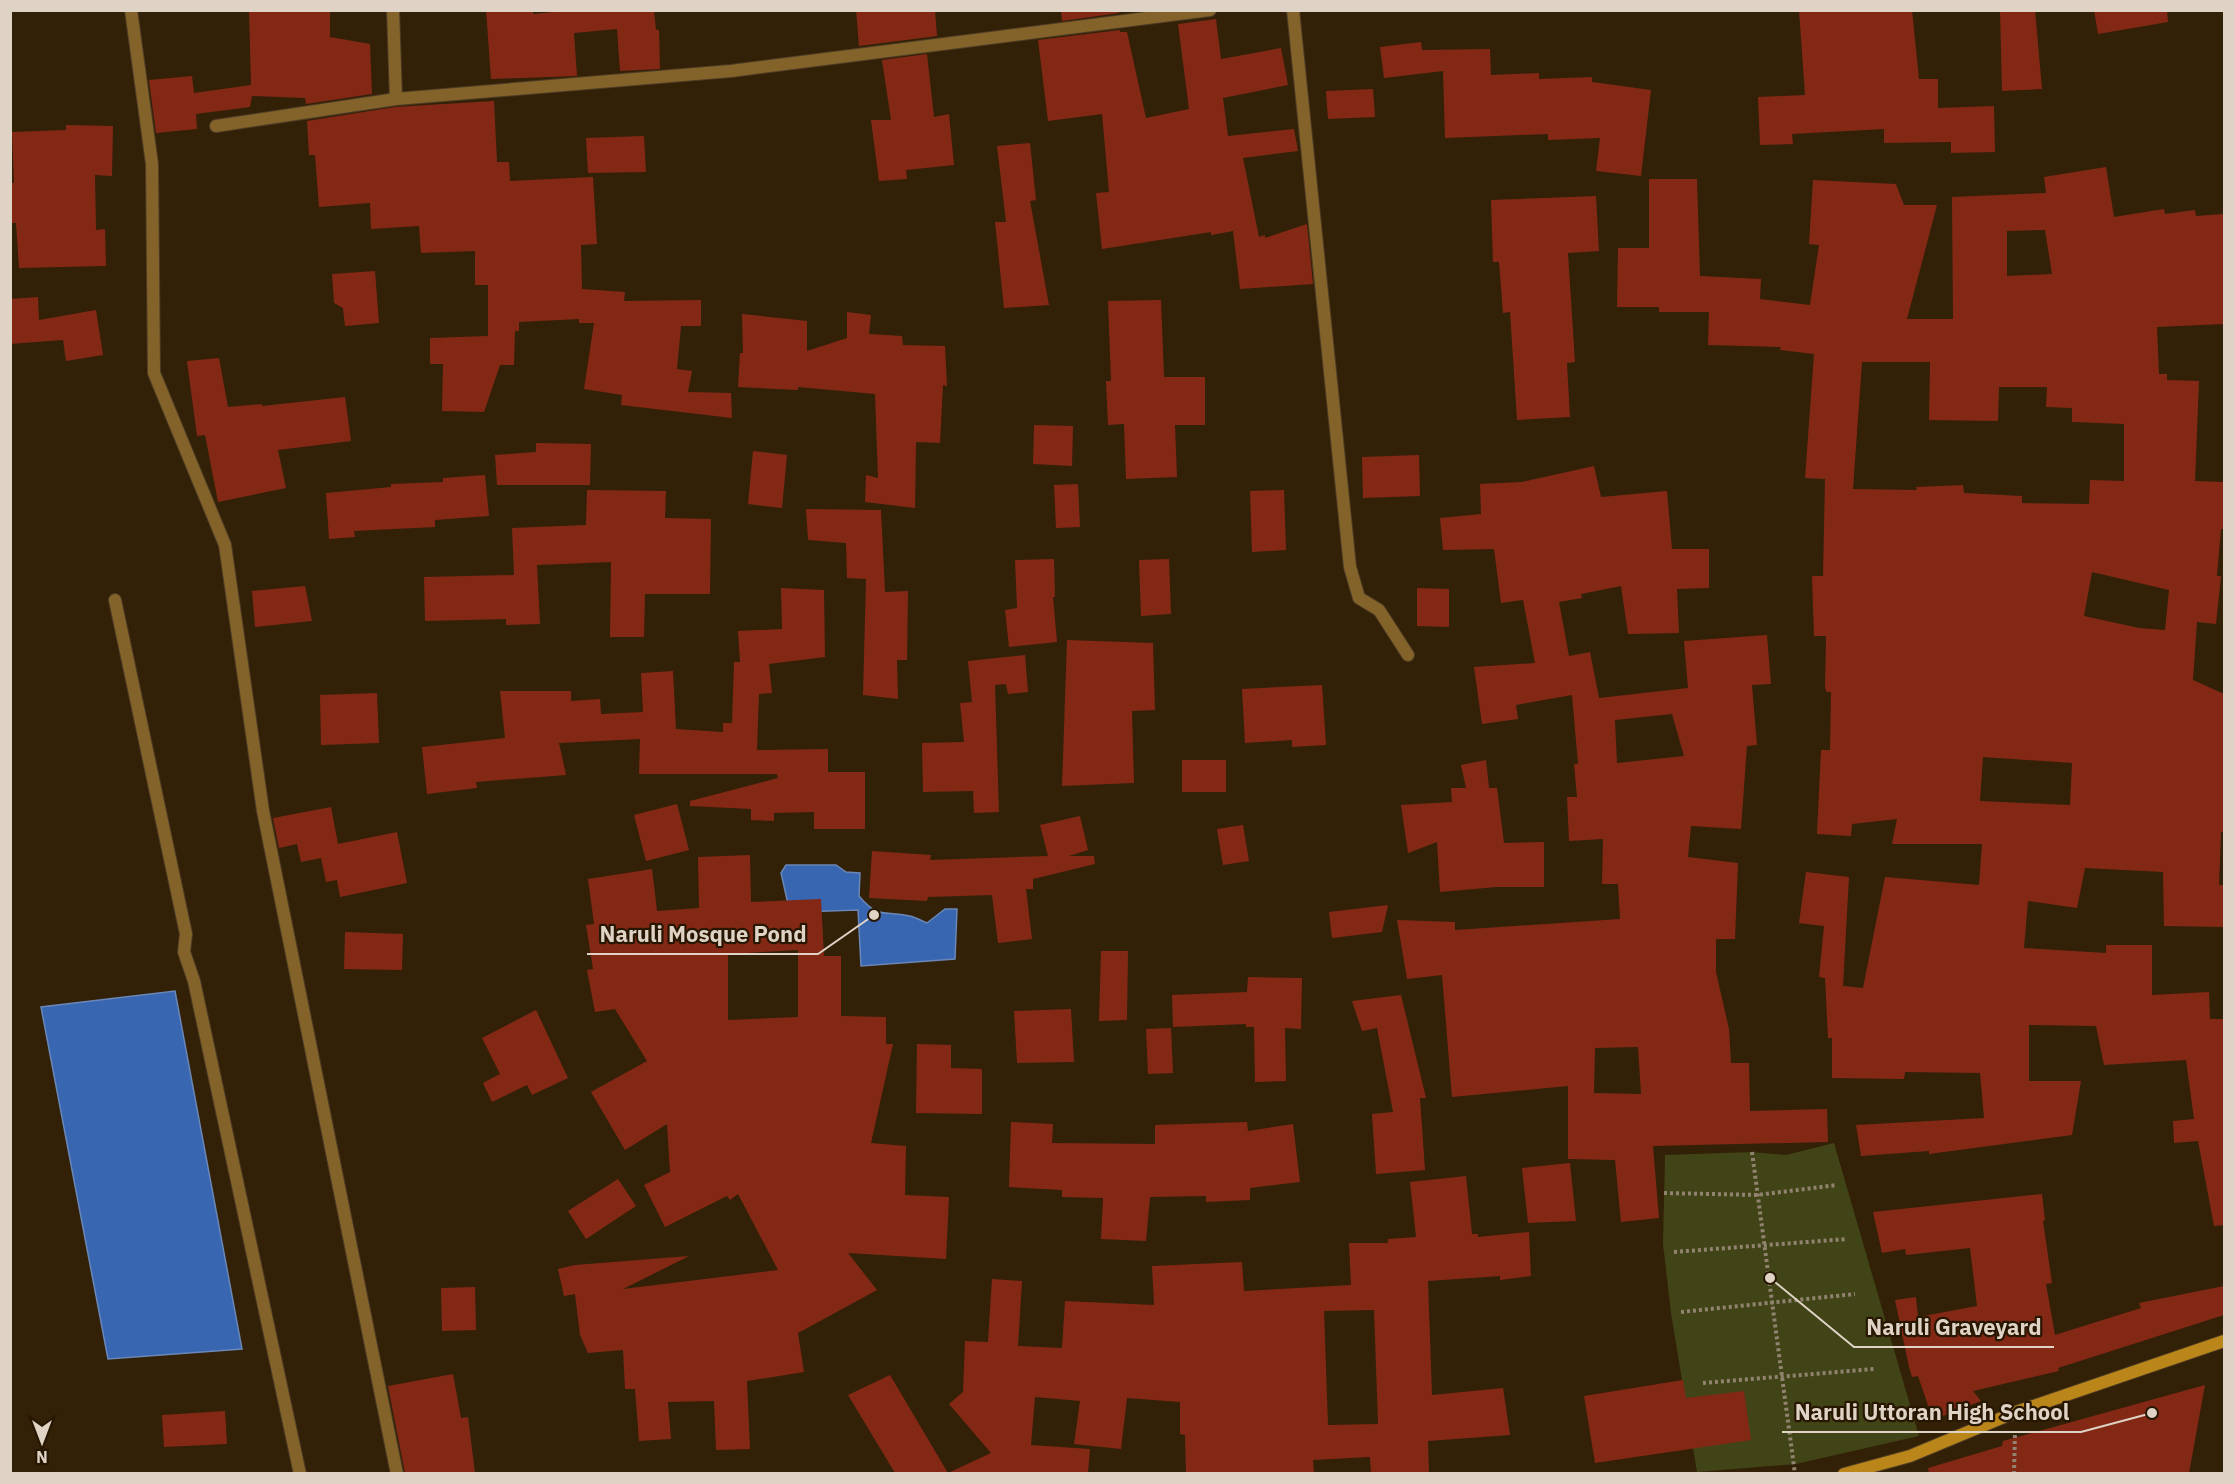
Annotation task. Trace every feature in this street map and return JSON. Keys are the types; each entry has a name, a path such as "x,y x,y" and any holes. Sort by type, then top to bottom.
{"main road":[{"path":"1844,1473 1881,1469 2016,1412 2224,1341"}],"street":[{"path":"130,10 152,164 154,373 225,544 263,811 398,1473"},
{"path":"393,10 396,99"},
{"path":"216,126 396,99 731,71 1210,10"},
{"path":"1293,10 1350,567 1359,598 1378,610 1408,655"},
{"path":"115,600 186,934 184,952 194,981 300,1473"}],"path":[{"path":"1752,1152 1795,1473"},
{"path":"1664,1193 1757,1195 1837,1185"},
{"path":"1674,1252 1847,1239"},
{"path":"1681,1312 1855,1294"},
{"path":"1703,1383 1874,1369"},
{"path":"2014,1473 2016,1412"}],"green space":[{"path":"1834,1143 1919,1436 1796,1464 1697,1472 1671,1313 1663,1244 1665,1155 1752,1152 1786,1155"}],"water":[{"path":"786,865 836,865 846,872 860,873 859,896 866,904 882,913 910,916 927,923 945,909 957,909 955,959 861,966 858,910 800,912 788,904 781,873"},
{"path":"175,991 242,1349 108,1359 41,1007"}],"building":[{"path":"249,10 330,10 330,37 370,44 372,94 306,104 305,98 252,96 250,107 196,114 197,129 156,133 149,80 192,76 194,93 251,85"},
{"path":"486,10 533,10 533,14 575,10 654,10 656,30 659,30 660,69 620,71 617,29 574,33 577,76 491,79"},
{"path":"856,10 935,10 937,36 859,46"},
{"path":"1061,10 1119,10 1119,13 1062,21"},
{"path":"1799,10 1912,10 1919,79 1938,79 1938,108 1994,106 1995,152 1951,153 1951,142 1884,143 1884,129 1792,134 1793,144 1760,145 1758,97 1805,95"},
{"path":"2000,10 2035,10 2042,89 2002,91"},
{"path":"2094,10 2167,10 2168,22 2098,34"},
{"path":"1216,19 1221,59 1281,48 1288,85 1223,98 1228,136 1294,129 1298,151 1243,158 1259,237 1265,235 1265,238 1307,224 1313,284 1240,289 1233,231 1211,235 1211,232 1102,249 1096,193 1109,192 1102,114 1048,121 1038,40 1120,30 1120,32 1127,32 1146,118 1189,109 1178,24"},
{"path":"1421,42 1422,50 1490,49 1491,75 1539,73 1539,79 1592,77 1592,82 1651,90 1641,176 1596,171 1600,138 1548,140 1548,134 1445,138 1443,71 1384,78 1380,47"},
{"path":"927,54 934,117 949,114 954,165 906,170 907,179 879,181 871,120 891,120 882,60"},
{"path":"1373,89 1375,117 1328,119 1326,91"},
{"path":"494,101 497,162 509,162 510,181 593,177 597,244 581,245 582,289 625,292 624,301 701,300 701,326 681,326 677,369 692,371 688,392 731,393 732,418 621,405 622,395 584,389 594,323 579,323 579,319 519,322 519,331 515,331 514,365 500,365 484,412 442,411 443,364 430,364 430,338 488,336 488,285 475,285 475,251 421,253 419,226 371,229 370,203 319,207 315,155 309,155 307,121 395,107"},
{"path":"66,125 113,126 112,176 95,175 96,230 105,229 106,266 19,268 16,223 10,223 10,183 14,183 12,132 66,130"},
{"path":"644,136 646,172 588,173 586,138"},
{"path":"1030,143 1036,200 1030,201 1049,305 1004,308 995,222 1006,222 997,146"},
{"path":"2106,167 2114,217 2164,209 2165,214 2195,210 2196,216 2224,214 2224,324 2157,327 2159,374 2167,374 2167,380 2199,381 2195,481 2224,482 2224,529 2221,529 2217,576 2221,576 2216,624 2197,622 2193,680 2224,694 2224,832 2221,832 2219,885 2224,885 2224,927 2164,926 2163,872 2085,868 2077,908 2028,901 2024,948 2106,953 2106,945 2152,945 2152,995 2209,992 2210,1019 2224,1019 2224,1225 2214,1226 2198,1141 2174,1143 2173,1121 2194,1119 2186,1060 2104,1065 2096,1026 2029,1025 2029,1081 2081,1081 2072,1135 1929,1154 1929,1151 1861,1156 1856,1125 1984,1118 1980,1073 1905,1072 1904,1079 1832,1078 1832,1038 1828,1038 1825,978 1819,977 1824,926 1799,923 1806,872 1849,877 1843,986 1863,988 1885,877 1979,885 1982,844 1892,844 1897,819 1852,824 1851,836 1817,834 1821,750 1830,750 1831,692 1827,692 1825,688 1826,636 1814,636 1812,576 1823,576 1825,479 1805,478 1814,354 1780,350 1781,347 1708,345 1709,312 1659,312 1659,307 1617,307 1618,248 1649,248 1649,179 1697,179 1700,276 1761,279 1760,299 1810,305 1819,245 1809,244 1813,180 1896,184 1904,205 1937,205 1907,319 1953,319 1952,197 2046,193 2044,177","holes":["2045,230 2052,274 2007,276 2007,231","1862,362 1930,362 1929,420 1998,421 1999,387 2047,387 2046,407 2072,408 2072,422 2124,424 2124,481 2090,480 2089,504 2022,503 2022,496 1964,493 1963,485 1916,487 1917,490 1853,489","2092,572 2169,590 2165,630 2139,628 2084,616","1983,757 2072,763 2070,805 1980,801"]},
{"path":"1596,196 1599,251 1568,253 1575,362 1567,363 1570,417 1517,420 1510,312 1503,313 1499,262 1493,262 1491,200"},
{"path":"375,271 379,323 345,326 343,308 334,303 332,274"},
{"path":"38,297 39,320 96,310 103,355 66,361 63,340 10,344 10,299"},
{"path":"1161,300 1164,377 1205,377 1205,425 1175,425 1177,477 1126,479 1124,424 1108,425 1106,381 1111,381 1108,301"},
{"path":"847,312 871,315 869,334 902,336 903,345 945,346 947,386 943,385 940,443 916,442 915,508 865,502 866,475 878,478 875,394 798,387 798,390 738,387 740,353 743,353 742,314 807,321 807,351 847,338"},
{"path":"219,358 228,407 262,404 262,406 345,397 351,441 278,450 286,488 218,502 205,435 197,436 187,361"},
{"path":"1034,425 1073,426 1072,466 1033,464"},
{"path":"536,443 591,444 590,485 497,485 495,455 536,452"},
{"path":"753,451 787,455 782,508 748,504"},
{"path":"1419,455 1420,496 1363,498 1362,457"},
{"path":"1594,466 1601,497 1667,491 1672,549 1709,549 1709,588 1677,589 1679,633 1628,634 1621,586 1581,594 1582,598 1559,602 1569,656 1590,652 1599,698 1688,688 1684,641 1767,635 1771,684 1752,685 1757,745 1747,746 1741,829 1691,826 1688,857 1738,863 1735,939 1716,939 1716,972 1729,1029 1731,1063 1749,1063 1750,1111 1827,1109 1828,1142 1653,1146 1659,1218 1621,1222 1615,1160 1568,1159 1568,1086 1452,1097 1442,975 1407,979 1397,920 1455,922 1455,930 1620,919 1618,884 1602,884 1603,839 1569,841 1567,797 1577,797 1574,764 1578,764 1572,695 1516,705 1518,719 1482,724 1474,667 1535,663 1523,600 1501,603 1494,549 1443,550 1440,518 1481,514 1480,484 1522,482","holes":["1672,714 1684,756 1617,763 1615,720","1638,1047 1641,1094 1594,1093 1595,1048"]},
{"path":"485,475 489,516 435,520 435,527 354,531 355,537 329,539 326,493 391,487 391,484 443,482 443,478"},
{"path":"1078,484 1080,527 1056,528 1054,485"},
{"path":"587,490 666,491 665,518 711,519 710,594 645,594 644,637 610,637 611,562 537,565 540,624 506,625 506,619 425,621 424,577 514,575 512,528 586,525"},
{"path":"1284,490 1286,550 1252,552 1250,491"},
{"path":"806,509 881,510 885,592 908,591 907,660 897,660 898,699 863,695 866,579 847,578 846,543 808,540"},
{"path":"1054,559 1055,597 1053,597 1057,642 1009,647 1005,610 1017,608 1015,560"},
{"path":"1169,559 1171,614 1141,616 1139,560"},
{"path":"305,586 312,621 255,627 252,591"},
{"path":"781,588 824,590 825,657 769,664 772,693 759,694 757,750 828,749 828,772 865,772 865,829 814,829 814,812 774,813 774,821 751,820 751,809 690,806 690,801 778,778 777,774 639,774 640,739 559,743 566,775 476,782 477,788 427,794 422,747 505,738 500,691 571,691 571,701 600,699 601,714 643,712 641,673 673,671 676,729 723,732 723,723 732,723 734,662 740,662 738,631 782,629"},
{"path":"1417,588 1449,589 1449,627 1417,626"},
{"path":"1067,640 1153,643 1155,710 1132,711 1134,783 1062,786"},
{"path":"1025,655 1028,692 1008,694 1006,684 995,685 999,812 974,813 973,791 923,792 922,743 964,742 960,703 972,702 968,661"},
{"path":"1322,685 1326,745 1292,747 1292,740 1245,743 1242,689"},
{"path":"377,693 379,743 321,745 320,695"},
{"path":"1182,760 1226,760 1226,792 1182,792"},
{"path":"1486,760 1489,788 1497,788 1504,843 1544,842 1544,887 1496,887 1440,892 1437,842 1408,853 1401,805 1452,802 1451,788 1466,788 1461,765"},
{"path":"677,804 689,850 646,861 634,815"},
{"path":"331,807 338,844 397,832 407,883 340,897 337,880 326,882 321,858 301,862 297,844 279,848 273,818"},
{"path":"1080,816 1088,850 1069,856 1094,856 1095,864 1033,879 1033,889 1026,889 1032,939 998,943 992,895 928,897 927,901 869,898 872,851 931,855 930,860 1048,856 1040,825"},
{"path":"1243,825 1249,861 1223,865 1217,829"},
{"path":"750,855 751,902 821,899 824,956 841,956 841,1016 886,1017 886,1044 893,1044 871,1143 906,1146 905,1195 949,1197 946,1259 848,1253 877,1290 798,1333 804,1372 747,1381 750,1449 716,1450 714,1401 668,1402 671,1439 639,1441 635,1389 625,1389 623,1350 588,1353 580,1335 575,1294 564,1296 558,1269 575,1265 689,1256 623,1289 778,1270 738,1194 730,1200 727,1196 665,1227 644,1185 670,1172 667,1124 625,1150 591,1092 647,1061 615,1009 595,1012 587,970 593,969 586,925 594,924 588,879 652,869 657,911 699,908 698,857","holes":["798,950 798,1017 728,1020 728,954"]},
{"path":"1388,905 1382,932 1332,938 1329,912"},
{"path":"345,932 403,934 402,970 344,969"},
{"path":"1101,951 1128,951 1127,1020 1099,1021"},
{"path":"1248,977 1302,978 1301,1029 1285,1028 1286,1081 1255,1082 1254,1027 1246,1027 1246,1024 1173,1027 1172,995 1247,992"},
{"path":"1401,995 1426,1098 1420,1098 1425,1170 1376,1174 1372,1114 1393,1112 1377,1028 1362,1031 1352,1001"},
{"path":"1071,1009 1074,1062 1017,1063 1014,1011"},
{"path":"536,1010 568,1078 532,1095 527,1085 492,1102 483,1083 500,1074 482,1038"},
{"path":"1171,1028 1173,1073 1148,1074 1146,1029"},
{"path":"917,1044 951,1045 951,1068 982,1069 982,1114 916,1113"},
{"path":"1011,1122 1053,1124 1052,1143 1155,1144 1155,1125 1247,1122 1248,1131 1293,1124 1300,1182 1250,1188 1250,1200 1206,1202 1206,1196 1150,1197 1146,1241 1101,1239 1103,1198 1062,1197 1062,1190 1009,1187"},
{"path":"1570,1163 1576,1221 1528,1223 1522,1168"},
{"path":"1466,1176 1472,1234 1478,1234 1478,1237 1529,1232 1531,1276 1500,1280 1500,1276 1428,1281 1432,1395 1503,1388 1510,1435 1428,1441 1429,1473 1371,1473 1370,1457 1313,1460 1314,1473 1186,1473 1185,1435 1180,1434 1180,1402 1127,1398 1121,1449 1074,1444 1080,1401 1035,1397 1031,1445 1090,1449 1088,1473 948,1473 991,1453 949,1404 963,1392 965,1341 988,1342 992,1279 1022,1281 1018,1346 1062,1348 1065,1301 1154,1305 1152,1266 1242,1262 1244,1291 1351,1285 1349,1243 1388,1243 1388,1239 1416,1237 1410,1182","holes":["1374,1310 1378,1424 1328,1425 1324,1311"]},
{"path":"618,1179 636,1206 586,1239 568,1211"},
{"path":"2042,1194 2045,1220 2043,1221 2052,1283 2046,1284 2055,1335 2141,1308 2139,1303 2224,1286 2224,1315 2058,1368 2059,1371 1973,1391 1981,1401 1933,1420 1918,1376 1912,1377 1895,1300 1916,1297 1918,1317 1977,1306 1970,1248 1906,1255 1905,1249 1882,1253 1873,1212"},
{"path":"475,1287 476,1330 442,1331 441,1288"},
{"path":"453,1374 461,1418 468,1417 475,1473 405,1473 388,1386"},
{"path":"890,1375 948,1473 895,1473 848,1395"},
{"path":"1683,1380 1686,1398 1744,1391 1751,1440 1595,1463 1584,1396"},
{"path":"2205,1385 2189,1473 1929,1473 1928,1468 2002,1446 2003,1441"},
{"path":"225,1411 227,1444 164,1447 162,1415"}],"place":[{"name":"Naruli Mosque Pond","path":"874,915"},
{"name":"Naruli Graveyard","path":"1770,1278"},
{"name":"Naruli Uttoran High School","path":"2152,1413"}]}
